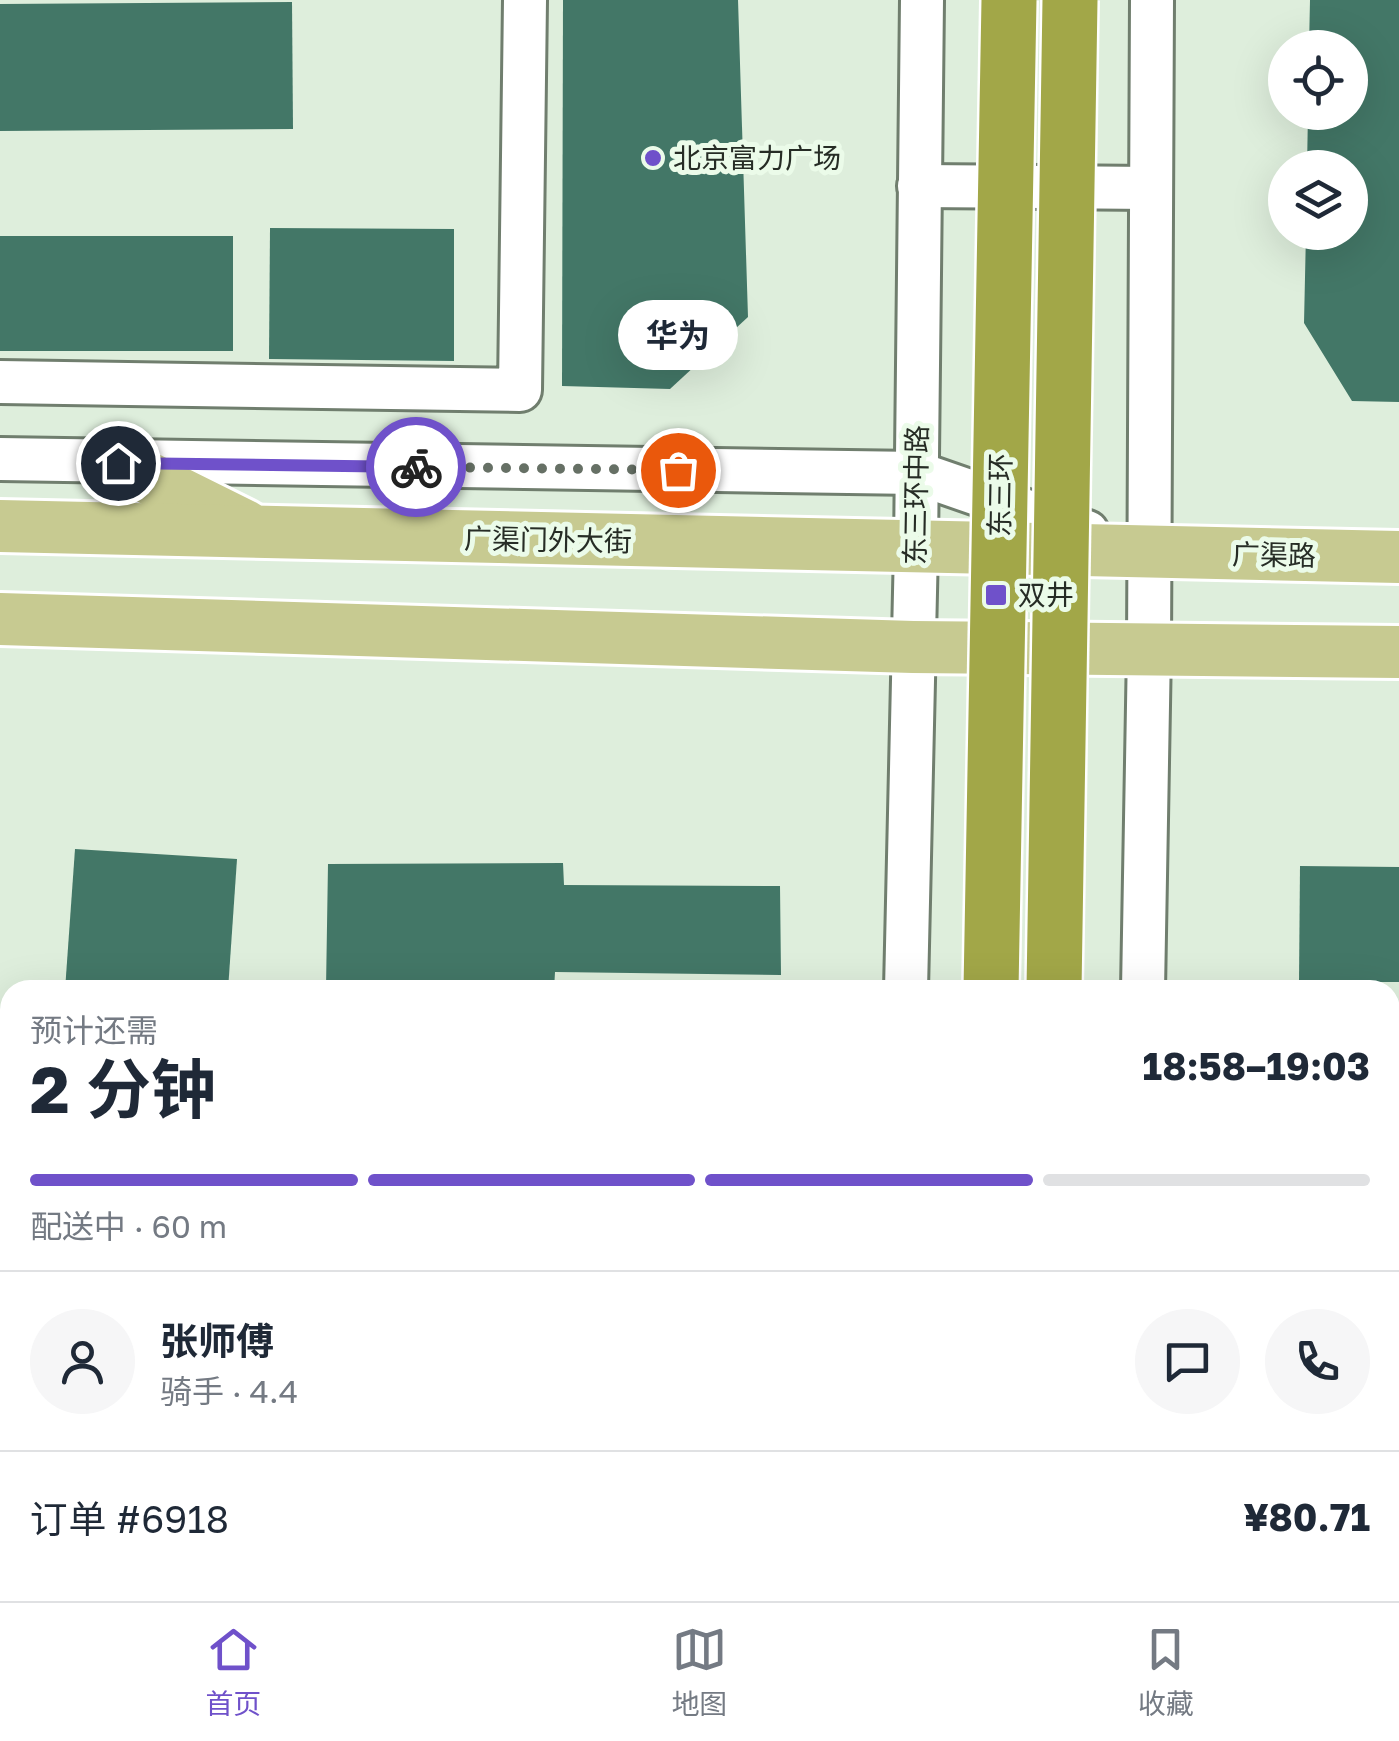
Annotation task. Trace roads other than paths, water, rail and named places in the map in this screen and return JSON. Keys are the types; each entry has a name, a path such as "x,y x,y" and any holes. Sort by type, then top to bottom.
{"highway":[{"name":"东三环","path":"992,980 1009,0"},
{"path":"1054,980 1070,0"}],"main road":[{"path":"118,463 260,533"},
{"name":"广渠门外大街","path":"0,526 1149,554"},
{"name":"广渠路","path":"1149,554 1399,557"},
{"path":"0,619 913,647 1399,652"}],"street":[{"path":"0,382 520,390 525,0"},
{"name":"东三环中路","path":"906,980 922,0"},
{"path":"1143,980 1150,649 1152,0"},
{"path":"919,186 1152,188"},
{"path":"0,459 917,473 1149,554"}],"place":[{"name":"北京富力广场","path":"653,158"},
{"name":"华为","path":"678,470"},
{"name":"双井","path":"996,595"}]}
